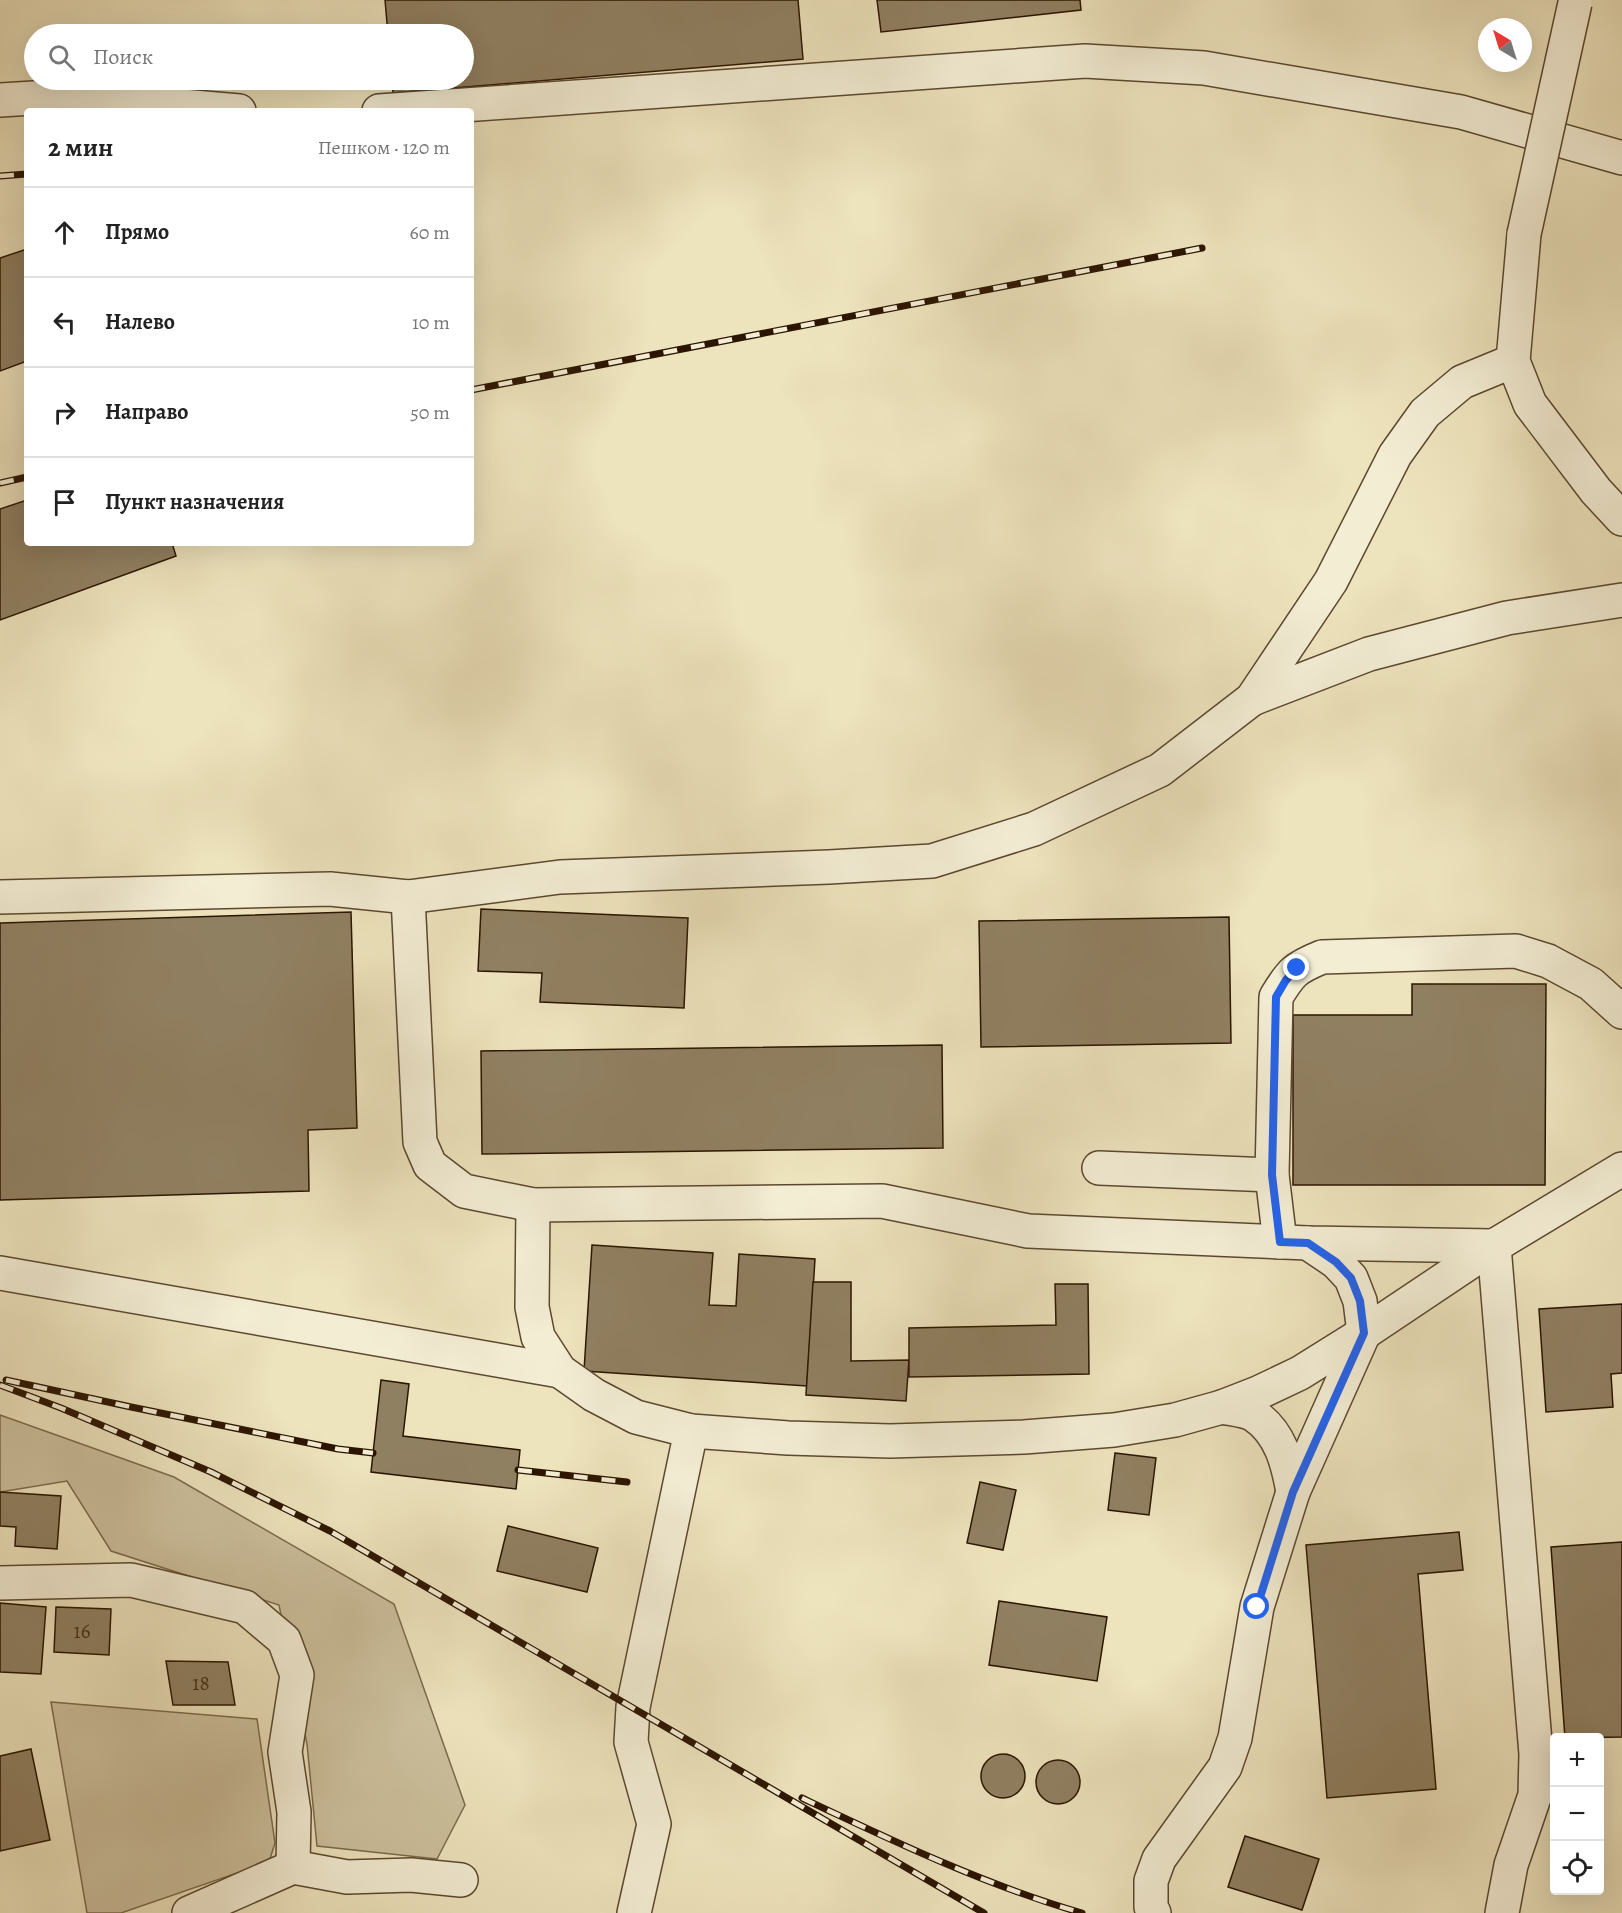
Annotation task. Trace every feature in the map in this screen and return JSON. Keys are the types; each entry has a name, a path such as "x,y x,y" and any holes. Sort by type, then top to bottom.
{"street":[{"path":"1575,2 1524,234 1513,361 1530,404 1596,491 1622,519"},
{"path":"421,108 1085,61 1204,68 1461,112 1622,158"},
{"path":"0,100 66,96 204,108"},
{"path":"1252,699 1331,580 1395,455 1425,413 1462,382 1513,361"},
{"path":"0,897 330,889 408,897 560,877 932,861 1034,829 1160,770 1252,699 1369,654 1507,618 1622,600"},
{"path":"408,897 420,1142 430,1165 464,1191 532,1205 882,1200 1028,1231 1294,1242 1494,1246"},
{"path":"1154,1913 1151,1906 1151,1881 1159,1859 1225,1767 1235,1738 1257,1607 1293,1492 1364,1333 1360,1301 1351,1278 1336,1262 1294,1242 1272,1175 1276,997 1286,980 1297,968 1322,957 1516,951 1548,961 1591,984 1622,1012"},
{"path":"1099,1168 1272,1175"},
{"path":"532,1205 532,1307 538,1337 560,1371 594,1395 636,1417 691,1431 788,1438 890,1441 1024,1437 1114,1430 1175,1420 1258,1394 1300,1373 1494,1246 1622,1169"},
{"path":"1494,1246 1536,1754 1535,1794 1511,1865 1502,1913"},
{"path":"0,1273 560,1371"},
{"path":"1222,1407 1252,1414 1267,1426 1279,1443 1288,1464 1293,1492"},
{"path":"634,1913 654,1824 631,1742 633,1707 691,1431"},
{"path":"0,1582 131,1580 245,1607 284,1640 297,1675 285,1752 294,1812 293,1867"},
{"path":"189,1913 293,1867 347,1877 411,1875 461,1880"}],"shaded area":[{"path":"0,1415 174,1477 394,1604 465,1805 437,1859 317,1846 307,1744 279,1605 111,1551 67,1481 0,1492"},
{"path":"51,1702 257,1719 275,1843 269,1862 121,1913 87,1913"}],"building":[{"path":"385,0 798,0 803,59 474,86 474,24 387,24"},
{"path":"877,0 1080,0 1081,10 881,32"},
{"path":"393,90 429,90 393,93"},
{"path":"24,250 24,362 0,371 0,258"},
{"path":"24,501 24,546 173,546 176,556 0,620 0,509"},
{"path":"481,909 688,918 684,1008 540,1002 542,973 478,971"},
{"path":"351,912 357,1128 308,1130 309,1191 0,1200 0,923"},
{"path":"1229,917 1231,1043 981,1047 979,921"},
{"path":"1412,984 1546,984 1545,1185 1293,1185 1293,1015 1412,1015"},
{"path":"942,1045 943,1148 482,1154 481,1051"},
{"path":"592,1245 713,1253 709,1305 736,1306 739,1254 815,1259 807,1386 584,1371"},
{"path":"813,1282 851,1282 851,1361 909,1360 906,1401 806,1395"},
{"path":"1055,1284 1088,1284 1089,1374 909,1377 909,1328 1056,1325"},
{"path":"1622,1304 1622,1373 1611,1374 1613,1407 1546,1412 1539,1309"},
{"path":"381,1380 409,1384 403,1436 520,1450 516,1489 371,1472"},
{"path":"1115,1453 1156,1458 1149,1515 1108,1510"},
{"path":"980,1482 1016,1490 1003,1550 967,1543"},
{"path":"0,1492 61,1496 57,1549 15,1546 16,1527 0,1526"},
{"path":"508,1526 598,1548 587,1592 497,1571"},
{"path":"1459,1532 1463,1570 1418,1574 1436,1789 1327,1798 1306,1545"},
{"path":"1622,1542 1622,1737 1604,1737 1604,1733 1565,1733 1551,1547"},
{"path":"999,1601 1107,1617 1097,1681 989,1665"},
{"path":"0,1603 46,1607 41,1674 0,1672"},
{"path":"56,1607 111,1609 109,1655 54,1652"},
{"path":"166,1661 228,1662 235,1705 173,1705"},
{"path":"31,1749 50,1840 0,1851 0,1756"},
{"path":"1003,1754 1018,1761 1025,1776 1018,1791 1003,1798 988,1791 981,1776 988,1761"},
{"path":"1058,1760 1073,1767 1080,1782 1073,1797 1058,1804 1043,1797 1036,1782 1043,1767"},
{"path":"1245,1836 1319,1859 1302,1910 1228,1887"}],"railway":[{"path":"0,176 24,174"},
{"path":"474,389 1202,248"},
{"path":"0,483 24,478"},
{"path":"6,1380 338,1449 373,1453"},
{"path":"0,1385 61,1408 211,1472 330,1531 984,1913"},
{"path":"518,1470 627,1482"},
{"path":"802,1798 975,1876 1082,1913"}],"route":[{"path":"1257,1607 1293,1492 1364,1333 1360,1301 1351,1278 1336,1262 1308,1243 1280,1242 1272,1175 1276,997 1286,980 1297,968"}]}
